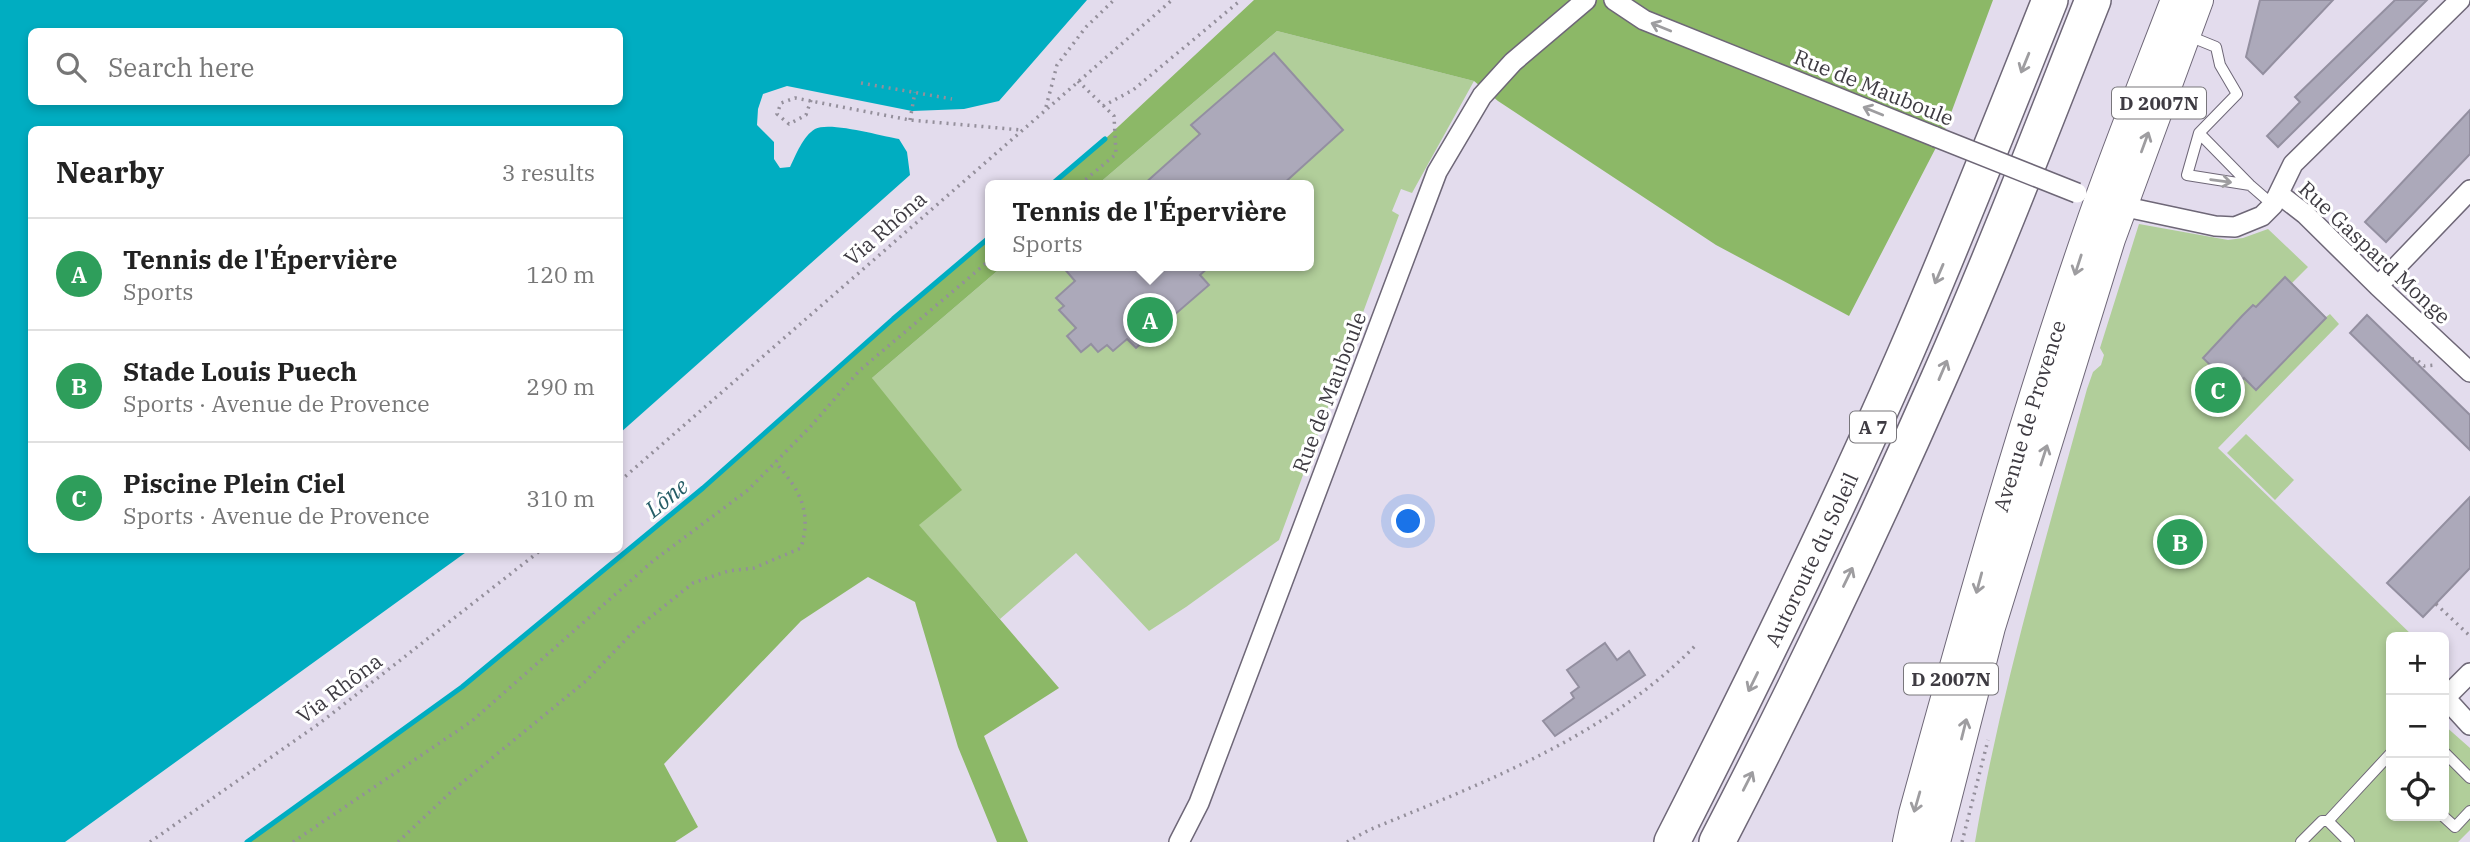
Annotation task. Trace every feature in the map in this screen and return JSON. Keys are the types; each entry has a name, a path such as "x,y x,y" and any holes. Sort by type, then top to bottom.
{"highway":[{"name":"Autoroute du Soleil","path":"1672,842 1731,727 1875,421 1973,195 2050,0"},
{"name":"Autoroute du Soleil","path":"1717,842 1768,744 1901,465 2008,215 2093,0"}],"main road":[{"name":"Avenue de Provence","path":"1908,842 1997,517 2099,200 2176,0"},
{"name":"Avenue de Provence","path":"1934,842 2099,200 2185,34 2198,0"}],"street":[{"name":"Rue de Mauboule","path":"1179,842 1199,803 1437,172 1482,96 1513,62 1586,0"},
{"name":"Rue de Mauboule","path":"1614,0 1644,20 2099,200"},
{"path":"2276,199 2293,164 2460,0"},
{"path":"2378,286 2470,191"},
{"name":"Rue Gaspard Monge","path":"2099,200 2214,226 2235,227 2262,216 2276,199 2305,214 2470,372"},
{"path":"2449,696 2470,673"},
{"path":"2449,706 2470,725"}],"lane":[{"path":"2185,34 2216,47 2220,65 2237,94 2199,133 2187,176 2250,185"},
{"path":"2199,133 2250,185 2276,199"},
{"path":"2449,757 2470,778"},
{"path":"2328,821 2386,758"},
{"path":"2448,821 2455,827 2470,811"},
{"path":"2301,842 2322,821 2328,821 2349,842"}],"path":[{"path":"1046,109 1057,65 1086,27 1114,0"},
{"name":"Via Rhôna","path":"623,478 1172,0"},
{"path":"1103,106 1133,90 1241,0"},
{"path":"1078,81 1114,116 1116,154 1085,180"},
{"path":"861,83 953,99"},
{"path":"910,120 915,92"},
{"path":"811,100 806,115 789,124 777,114 780,103 795,98 811,100 910,120 1021,130"},
{"path":"293,842 472,721 653,561 748,491 811,426 859,371 985,265"},
{"path":"398,842 453,790 586,681 637,628 693,583 728,571 754,568 801,548 807,529 804,503 775,462"},
{"name":"Via Rhôna","path":"150,842 320,723 537,553"},
{"path":"2435,604 2470,636"},
{"path":"1347,842 1369,830 1510,772 1556,749 1594,725 1677,664 1696,645"}],"green space":[{"path":"1254,0 1993,0 1944,132 1849,316 1716,245 1498,101 1474,81 1277,31 1103,180 1057,180 1105,139"},
{"path":"1277,31 1474,81 1412,193 1401,189 1392,211 1399,215 1279,540 1149,631 1076,553 1000,619 918,525 872,378 997,271 1314,271 1314,180 1103,180"},
{"path":"2139,224 2228,240 2268,229 2308,267 2292,283 2326,317 2330,314 2339,324 2218,448 2409,632 2386,632 2386,821 2449,821 2449,729 2470,748 2470,830 2458,842 1975,842 2025,614 2087,389 2093,372 2101,365 2104,355 2100,348"},
{"path":"985,241 985,271 997,271 872,378 962,490 919,525 1059,688 984,736 1028,842 997,842 958,747 915,602 868,577 801,621 664,764 698,827 675,842 247,842 462,687 703,488"},
{"path":"2246,434 2294,480 2275,500 2227,453"}],"water":[{"path":"0,0 1087,0 999,101 964,109 912,111 787,86 763,94 757,125 774,142 774,159 780,168 790,167 800,146 811,132 822,127 832,127 899,139 907,152 910,175 623,430 623,126 28,126 28,553 465,553 65,842 0,842"}],"building":[{"path":"2260,0 2333,0 2263,74 2246,57"},
{"path":"2395,0 2427,0 2278,147 2267,136 2300,102 2295,97"},
{"path":"1274,53 1343,130 1288,180 1149,180 1200,134 1191,125"},
{"path":"2470,110 2470,154 2386,242 2365,222"},
{"path":"1066,271 1204,271 1200,275 1209,285 1136,348 1127,339 1113,351 1107,345 1098,352 1091,344 1081,352 1067,336 1076,328 1059,310 1064,306 1056,298 1075,281"},
{"path":"2285,277 2326,318 2256,390 2244,378 2234,388 2203,358 2253,305 2256,307"},
{"path":"2367,315 2470,415 2470,450 2350,333"},
{"path":"2470,497 2470,568 2423,617 2387,583"},
{"path":"1605,643 1617,660 1629,651 1645,675 1555,736 1543,721 1574,698 1571,693 1579,687 1567,670"}],"waterway":[{"name":"Lône","path":"1057,180 1105,139"},
{"name":"Lône","path":"247,842 462,687 703,488 985,241"}],"place":[{"name":"Tennis de l'Épervière","path":"1150,320"},
{"name":"Piscine Plein Ciel","path":"2218,390"},
{"name":"Stade Louis Puech","path":"2180,542"}]}
